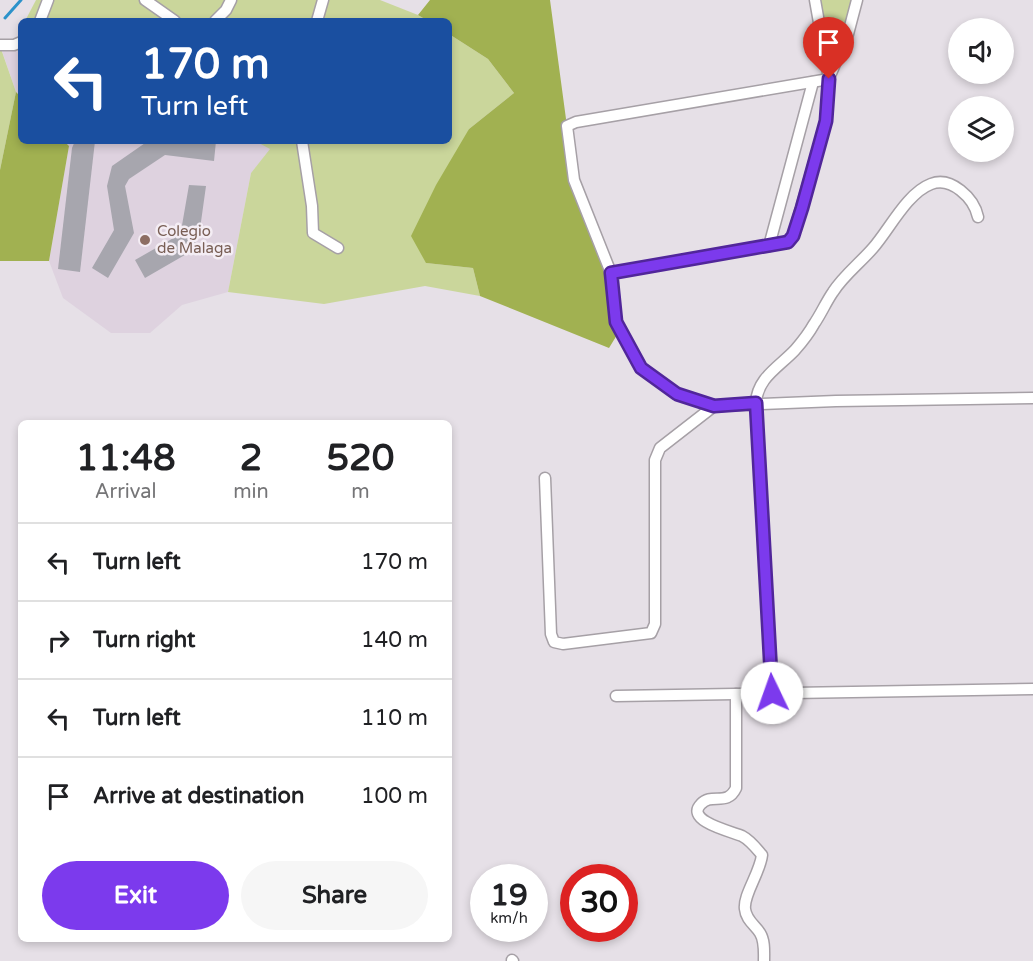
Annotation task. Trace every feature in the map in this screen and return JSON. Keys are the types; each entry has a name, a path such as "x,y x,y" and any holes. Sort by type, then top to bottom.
{"street":[{"path":"41,18 48,0"},
{"path":"145,0 171,18"},
{"path":"218,18 226,10 231,0"},
{"path":"317,18 323,0"},
{"path":"611,273 769,246 788,242 793,236 826,121 829,79 815,0"},
{"path":"829,79 848,34 857,0"},
{"path":"0,45 18,43"},
{"path":"829,79 576,122 568,126 574,180 611,273 616,322 641,368 677,394 714,406 756,403 1033,398"},
{"path":"769,246 813,82"},
{"path":"302,144 312,206 313,233 338,248"},
{"path":"772,693 757,391 768,374 795,349 814,324 833,291 888,231 908,202 920,191 932,184 946,183 967,195 976,208 978,217"},
{"path":"545,478 551,634 554,642 563,644 651,633 655,624 655,460 660,448 714,406"},
{"path":"616,696 1033,689"},
{"path":"736,693 736,788 726,799 709,799 702,802 698,807 698,812 703,820 742,836 762,855 761,864 745,900 745,909 751,923 761,934 764,961"}],"shaded area":[{"path":"18,42 18,94 16,92 0,45"},
{"name":"Colegio de Malaga","path":"67,144 261,144 271,149 251,173 228,292 182,305 150,333 111,333 63,298 49,261 69,146"}],"green space":[{"path":"36,0 380,0 423,18 27,18"},
{"path":"430,0 550,0 573,171 611,273 620,330 609,348 480,296 473,268 426,263 411,236 436,185 469,129 514,93 488,59 452,36 452,18 423,18 418,15"},
{"path":"815,0 857,0 829,79"},
{"path":"452,36 488,59 514,93 469,129 426,263 473,268 480,296 425,286 324,304 228,292 251,173 270,149 261,144 452,144"},
{"path":"0,46 16,92 0,170"},
{"path":"16,92 18,94 18,144 67,144 69,146 49,261 0,261 0,170"}],"building":[{"path":"74,144 95,144 80,272 58,269"},
{"path":"144,144 216,144 214,161 165,155 129,179 125,186 134,233 108,278 92,268 114,230 107,186 112,166"},
{"path":"189,185 206,186 199,236 190,252 145,278 135,260 177,236 181,231"}],"waterway":[{"path":"5,18 21,0"}],"place":[{"name":"Colegio de Malaga","path":"145,240"}],"route":[{"path":"772,693 756,403 714,406 677,394 641,368 616,322 611,273 788,242 793,236 802,208 826,121 829,79"}]}
